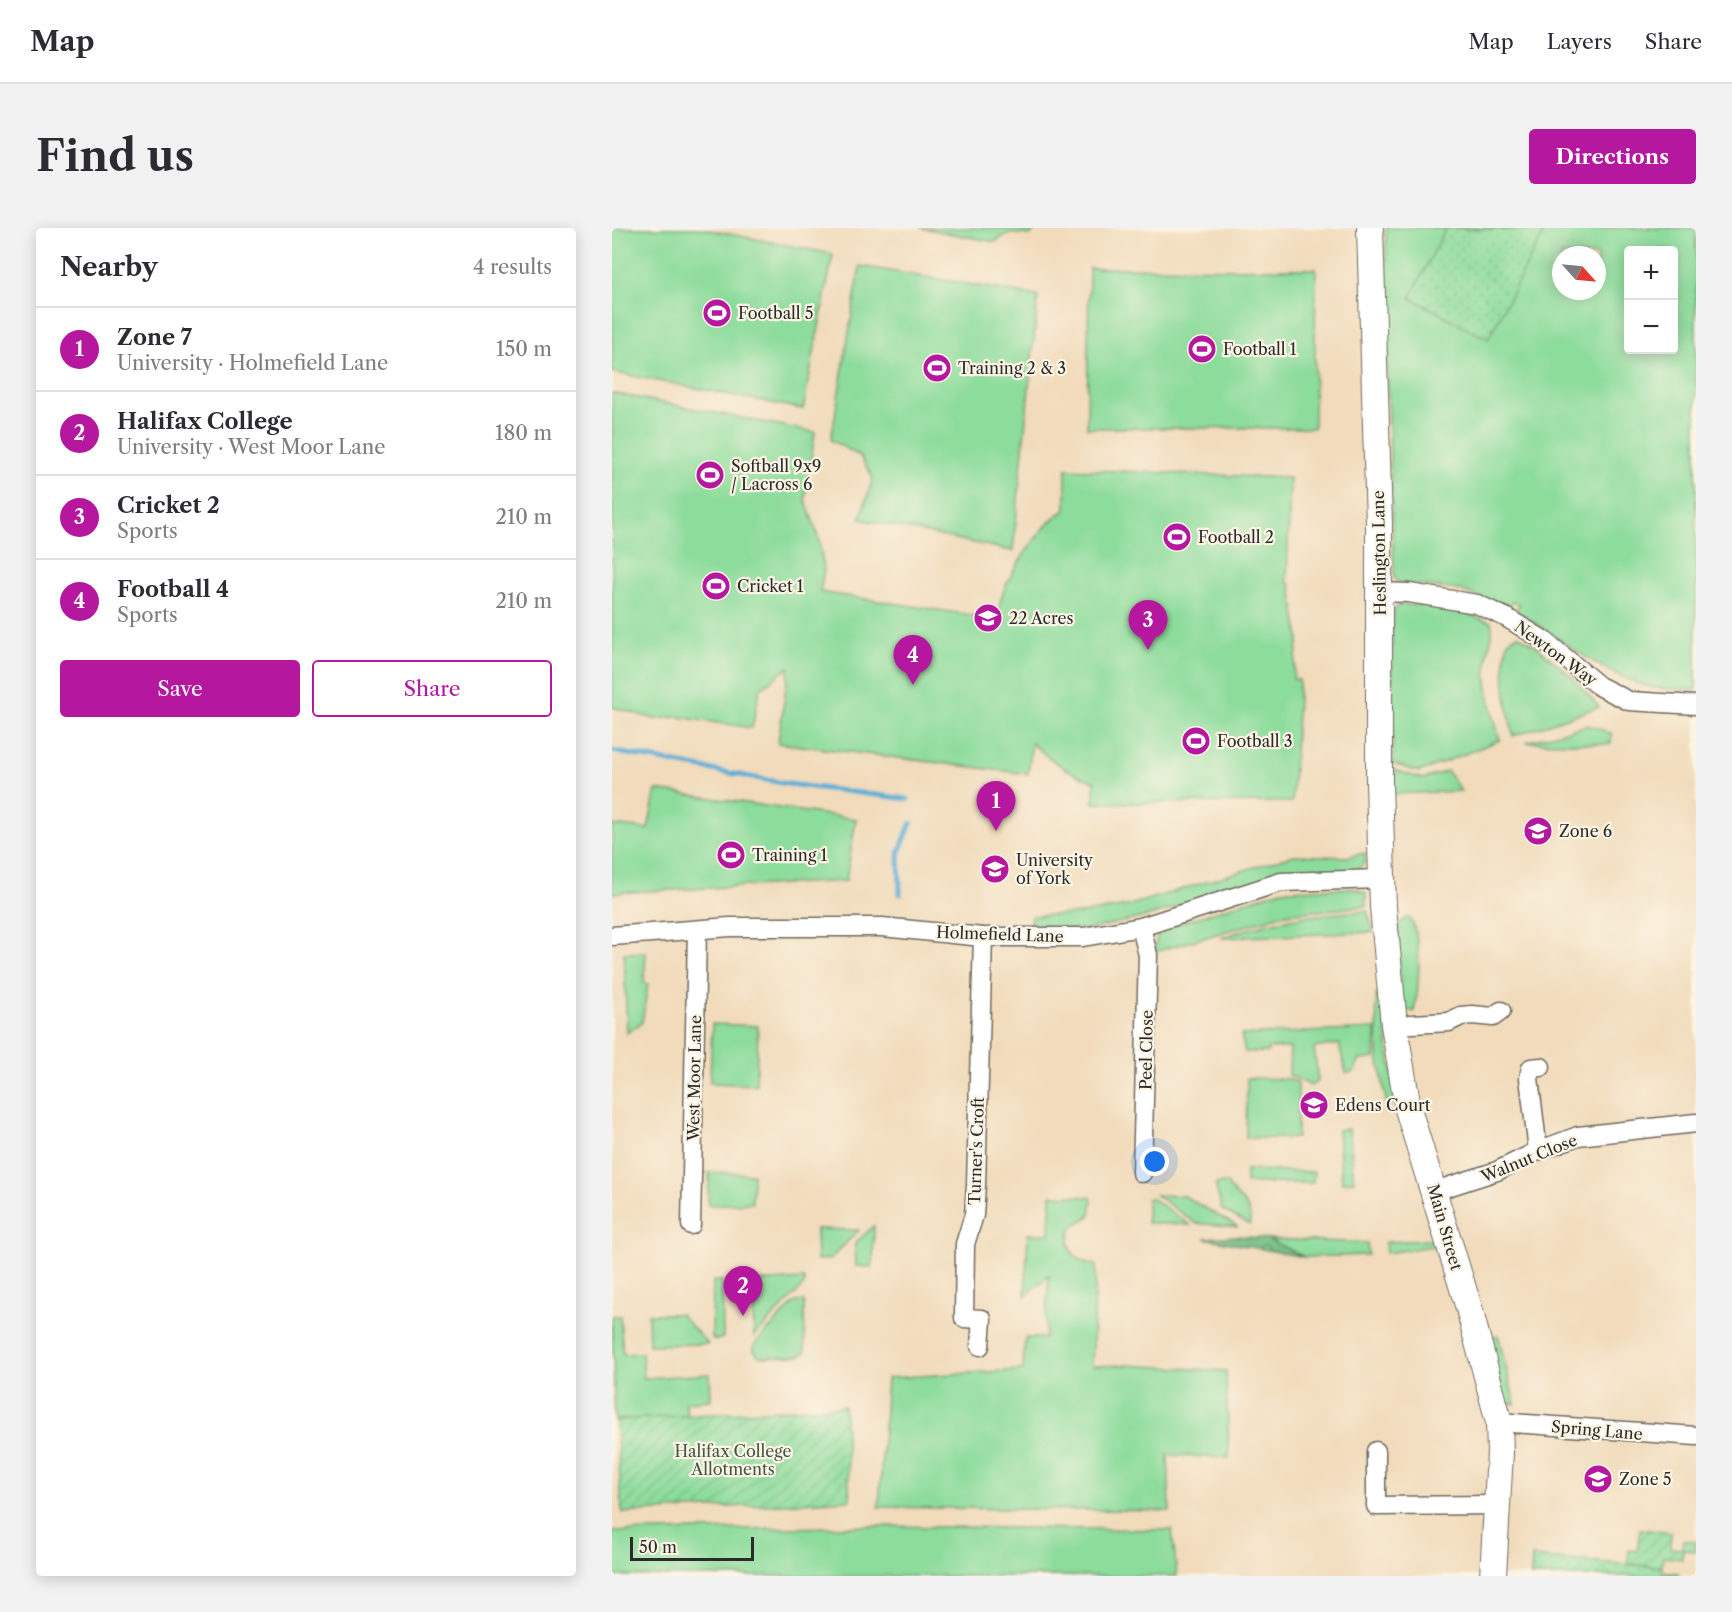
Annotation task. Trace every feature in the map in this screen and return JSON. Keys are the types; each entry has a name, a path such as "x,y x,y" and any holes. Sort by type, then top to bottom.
{"street":[{"name":"Heslington Lane","path":"1371,228 1380,592 1381,879"},
{"name":"Newton Way","path":"1380,592 1409,593 1477,604 1507,618 1545,641 1599,686 1629,701 1696,705"},
{"name":"Holmefield Lane","path":"612,936 730,927 882,927 983,937 1083,937 1141,927 1281,882 1381,879"},
{"name":"Main Street","path":"1381,879 1394,1025 1408,1109 1435,1191 1498,1422 1498,1505 1493,1576"},
{"name":"Peel Close","path":"1141,927 1148,955 1142,1173"},
{"name":"West Moor Lane","path":"691,1225 697,931"},
{"name":"Turner's Croft","path":"980,1346 982,1319 964,1318 965,1244 974,1215 976,1185 983,937"},
{"path":"1394,1025 1449,1022 1461,1016 1472,1015 1493,1017 1501,1011"},
{"path":"1538,1151 1529,1078 1531,1068 1541,1067"},
{"name":"Walnut Close","path":"1435,1191 1497,1171 1538,1151 1578,1136 1696,1123"},
{"name":"Spring Lane","path":"1498,1422 1696,1436"},
{"path":"1376,1452 1376,1506 1498,1505"}],"green space":[{"name":"Football 5","path":"612,228 699,228 833,254 803,409 612,372"},
{"path":"921,228 1037,228 1030,235 1009,233 995,242"},
{"path":"1386,228 1696,228 1696,690 1650,687 1614,673 1580,654 1516,611 1519,604 1512,602 1510,608 1460,590 1399,583 1394,578 1387,364"},
{"path":"1446,228 1545,230 1488,339 1410,298"},
{"name":"Training 2 & 3","path":"860,266 1038,296 1013,551 860,519 873,478 860,456 831,440"},
{"name":"Football 1","path":"1089,268 1316,269 1314,428 1087,428"},
{"path":"612,393 815,432 805,499 818,536 824,569 820,592 997,619 1006,586 1028,548 1047,525 1066,510 1066,469 1290,478 1287,581 1291,586 1299,637 1293,679 1299,680 1292,802 1093,803 1095,782 1061,766 1032,743 1028,774 778,743 789,667 760,689 752,728 678,717 655,719 612,707"},
{"path":"1400,605 1424,605 1447,609 1491,622 1492,627 1486,669 1490,700 1500,740 1419,772 1393,764 1392,623 1394,610"},
{"path":"1518,635 1536,646 1572,677 1599,707 1513,736 1505,689 1505,665 1508,641"},
{"path":"1588,725 1611,733 1611,744 1526,742"},
{"path":"1394,770 1423,779 1447,771 1461,791 1393,794"},
{"name":"Training 1","path":"656,790 856,819 846,881 612,893 612,825 648,829"},
{"path":"1365,853 1365,863 1356,871 1280,875 1149,916 1092,929 1038,929 1031,922 1032,916 1079,914 1127,906 1294,855 1347,857"},
{"path":"1353,888 1366,893 1366,906 1285,914 1155,952 1156,940 1161,929 1282,890"},
{"path":"1367,911 1374,932 1221,938 1257,926 1293,918"},
{"path":"1406,918 1410,919 1417,939 1418,978 1414,1012 1401,1008 1398,926"},
{"path":"646,952 644,983 648,984 642,1022 627,1033 624,953"},
{"path":"1376,995 1381,995 1396,1100 1387,1107 1378,1056"},
{"path":"712,1024 758,1026 756,1085 710,1083"},
{"path":"1376,1029 1375,1058 1360,1060 1354,1072 1346,1073 1339,1044 1314,1048 1318,1081 1311,1086 1289,1075 1290,1048 1268,1048 1268,1052 1245,1052 1241,1035"},
{"path":"1247,1078 1289,1079 1298,1083 1297,1138 1246,1138"},
{"path":"1349,1129 1354,1181 1342,1182 1338,1130"},
{"path":"1246,1170 1314,1172 1313,1183 1246,1183"},
{"path":"709,1172 753,1174 752,1203 708,1205"},
{"path":"1227,1183 1234,1194 1246,1205 1250,1225 1222,1210 1215,1184"},
{"path":"1051,1195 1092,1199 1090,1216 1073,1226 1069,1241 1076,1257 1096,1265 1092,1366 1126,1365 1226,1371 1229,1458 1168,1455 1170,1511 879,1507 887,1378 1023,1370 1025,1338 1045,1338 1049,1276 1025,1296 1028,1234 1050,1234"},
{"path":"1156,1195 1184,1196 1238,1227 1195,1223"},
{"path":"1151,1198 1190,1225 1147,1223 1147,1199"},
{"path":"874,1226 873,1263 871,1267 856,1266 855,1243"},
{"path":"816,1229 859,1230 830,1259 817,1260"},
{"path":"1237,1236 1268,1239 1304,1257 1204,1238"},
{"path":"1268,1239 1367,1243 1368,1255 1304,1257"},
{"path":"1432,1240 1434,1246 1386,1253 1385,1242"},
{"path":"804,1279 804,1285 754,1337 752,1282"},
{"path":"713,1281 722,1281 723,1338 716,1340 712,1338"},
{"path":"795,1302 804,1302 805,1352 799,1356 760,1357 754,1351 754,1345"},
{"path":"648,1314 680,1314 708,1344 649,1345"},
{"path":"612,1316 620,1316 623,1354 642,1353 644,1378 710,1374 711,1400 686,1402 687,1416 615,1420"},
{"path":"1498,1335 1515,1404 1505,1403 1486,1338"},
{"name":"Halifax College Allotments","path":"844,1406 850,1500 622,1513 616,1420"},
{"path":"876,1526 1172,1530 1177,1576 612,1576 612,1532"},
{"path":"1640,1529 1671,1533 1670,1548 1682,1549 1683,1540 1696,1542 1696,1552 1683,1549 1682,1559 1663,1557 1662,1567 1628,1564 1629,1550 1637,1551"},
{"path":"1532,1557 1662,1567 1662,1571 1678,1573 1678,1576 1531,1576"}],"waterway":[{"path":"612,751 788,784 908,799"},
{"path":"900,894 899,853 911,823"}],"place":[{"name":"Football 5","path":"717,313"},
{"name":"Football 1","path":"1202,349"},
{"name":"Training 2 & 3","path":"937,368"},
{"name":"Softball 9x9 / Lacross 6","path":"710,475"},
{"name":"Football 2","path":"1177,537"},
{"name":"Cricket 1","path":"716,586"},
{"name":"22 Acres","path":"988,618"},
{"name":"Cricket 2","path":"1148,650"},
{"name":"Football 4","path":"913,685"},
{"name":"Football 3","path":"1196,741"},
{"name":"Zone 7","path":"996,831"},
{"name":"Zone 6","path":"1538,831"},
{"name":"Training 1","path":"731,855"},
{"name":"University of York","path":"995,869"},
{"name":"Edens Court","path":"1314,1105"},
{"name":"Halifax College","path":"743,1316"},
{"name":"Zone 5","path":"1598,1479"}]}
